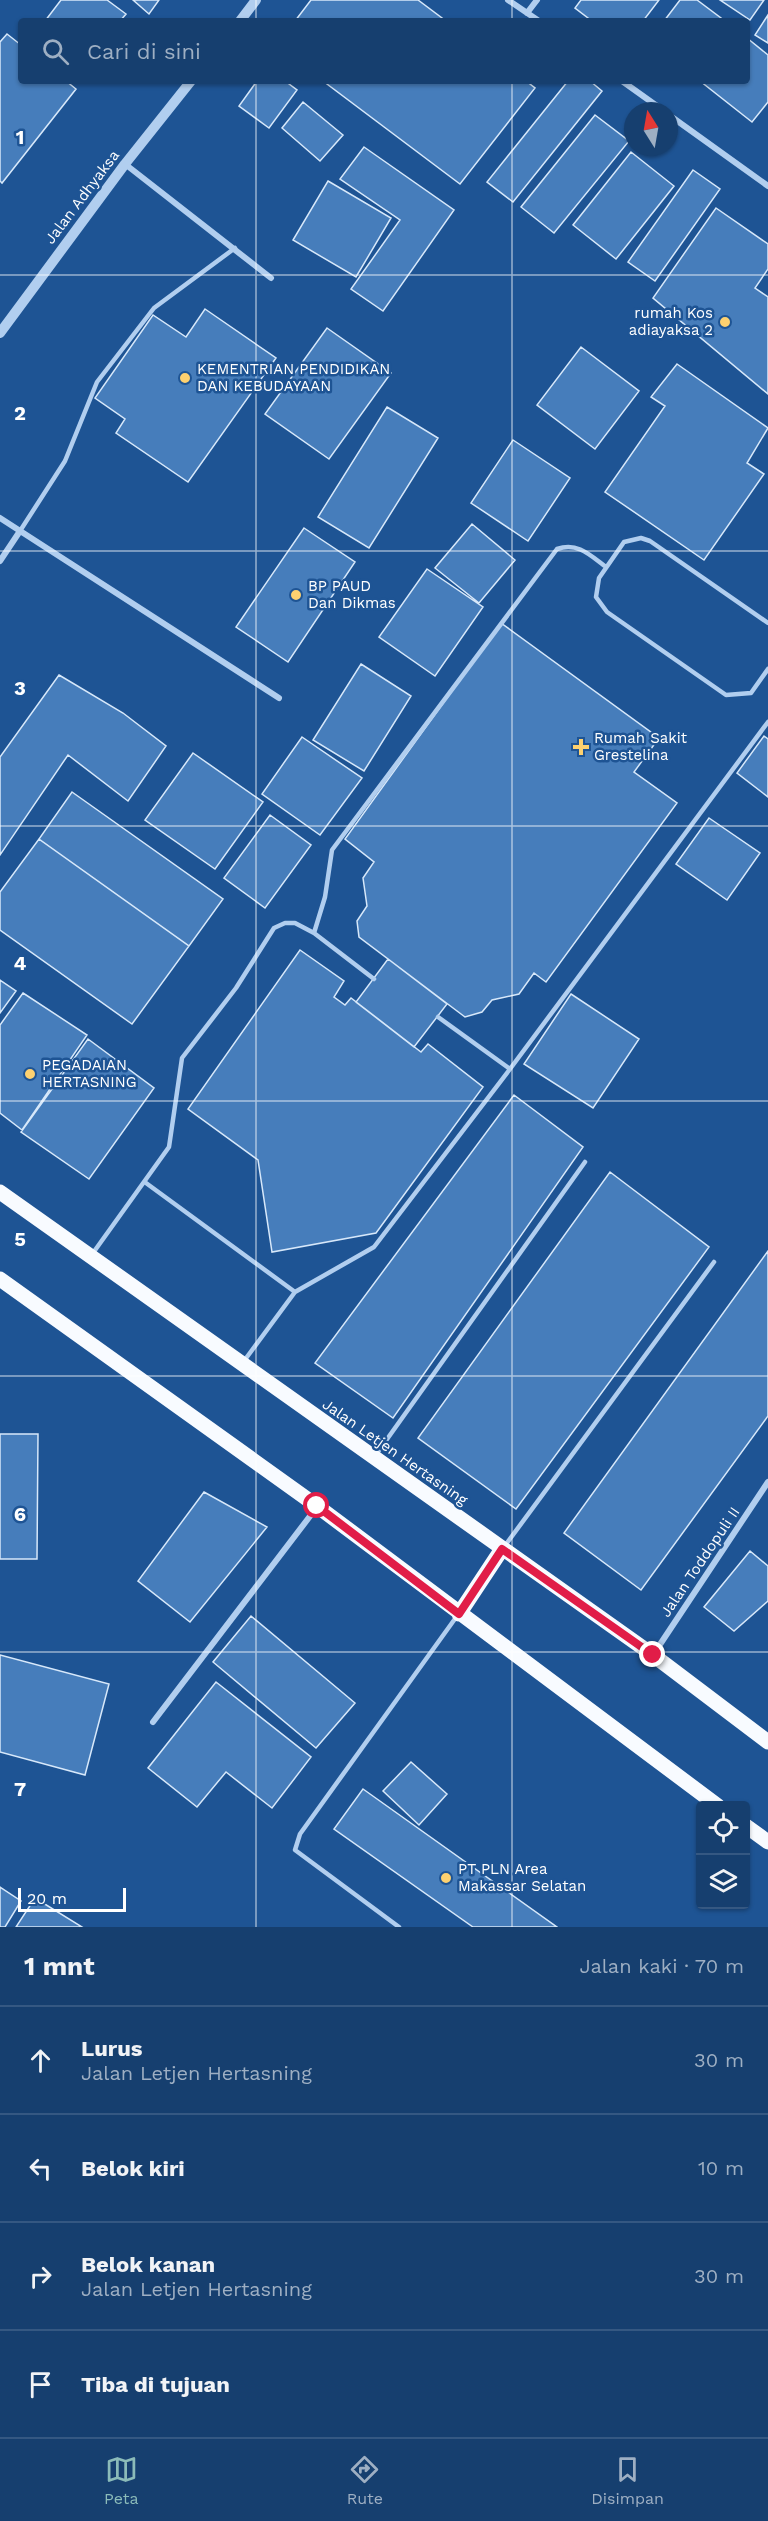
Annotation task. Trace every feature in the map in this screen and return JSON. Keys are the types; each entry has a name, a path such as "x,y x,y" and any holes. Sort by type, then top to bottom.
{"main road":[{"name":"Jalan Letjen Hertasning","path":"0,1192 653,1655 768,1742"},
{"path":"0,1279 317,1506 711,1801"},
{"path":"459,1614 502,1549"},
{"path":"750,1829 768,1842"}],"street":[{"path":"242,18 256,0"},
{"path":"508,0 534,18"},
{"path":"527,13 537,0"},
{"name":"Jalan Adhyaksa","path":"0,333 125,164 189,84"},
{"path":"626,84 651,102"},
{"path":"678,121 768,186"},
{"path":"125,164 271,278"},
{"path":"0,518 279,698"},
{"path":"0,561 20,531"},
{"name":"Jalan Toddopuli II","path":"653,1655 768,1482"},
{"path":"153,1722 317,1506"}],"lane":[{"path":"20,531 65,461 97,382 154,308 235,248"},
{"path":"768,623 650,541 640,538 624,542 599,578 596,597 607,612 726,695 751,693 768,669"},
{"path":"314,933 325,897 332,850 556,549 567,546 578,547 606,567"},
{"path":"763,676 768,681"},
{"path":"241,1365 295,1292 374,1246 510,1069 768,722"},
{"path":"91,1257 146,1183 169,1147 182,1058 236,988 274,928 285,923 295,923 314,933 374,979"},
{"path":"438,1017 510,1069"},
{"path":"374,1458 585,1162"},
{"path":"146,1183 295,1292"},
{"path":"502,1549 714,1262"},
{"path":"399,1927 295,1850 300,1834 459,1614"}],"building":[{"path":"61,0 107,0 126,14 123,18 47,18"},
{"path":"133,0 159,0 149,14"},
{"path":"311,0 418,0 442,18 297,18"},
{"path":"581,0 659,0 645,18 588,18 575,8"},
{"path":"680,0 697,0 721,18 666,18"},
{"path":"720,0 764,0 750,20"},
{"path":"768,15 768,43 755,35"},
{"path":"7,34 18,43 18,84 70,84 76,89 2,183 0,181 0,42"},
{"path":"750,40 768,55 768,102 752,122 704,84 750,84"},
{"path":"255,84 289,84 297,90 269,128 239,106"},
{"path":"327,84 530,84 535,88 460,184"},
{"path":"566,84 594,84 602,91 513,202 487,182"},
{"path":"303,102 343,135 320,161 282,128"},
{"path":"595,115 624,137 624,147 554,233 521,207"},
{"path":"364,147 454,210 383,311 351,289 400,220 340,179"},
{"path":"628,156 636,156 674,186 616,259 573,225"},
{"path":"693,170 720,189 655,281 628,262"},
{"path":"328,181 391,218 356,277 293,240"},
{"name":"rumah Kos adiayaksa 2","path":"716,208 768,244 768,269 755,288 768,297 768,394 653,298"},
{"name":"KEMENTRIAN PENDIDIKAN DAN KEBUDAYAAN","path":"205,309 276,358 188,482 116,433 125,419 95,398 153,315 186,337"},
{"path":"327,328 391,373 329,459 265,414"},
{"path":"581,347 639,391 595,449 537,405"},
{"path":"677,364 768,428 747,463 764,474 704,560 605,492 665,406 651,397"},
{"path":"387,407 438,438 369,548 318,517"},
{"path":"513,440 570,478 528,541 471,503"},
{"path":"472,524 515,560 479,603 435,568"},
{"name":"BP PAUD Dan Dikmas","path":"304,528 355,562 288,662 236,627"},
{"path":"427,569 483,607 435,676 379,637"},
{"path":"501,623 659,738 634,772 677,803 546,982 534,973 519,994 492,1000 482,1012 465,1017 359,937 357,921 367,906 363,878 374,862 345,839"},
{"path":"361,664 411,696 364,771 313,740"},
{"path":"59,675 123,713 166,746 128,801 68,755 0,855 0,757"},
{"path":"764,736 768,739 768,797 737,773"},
{"path":"302,737 362,778 320,835 262,794"},
{"path":"193,753 263,802 215,869 145,820"},
{"path":"72,792 223,899 189,946 39,839"},
{"path":"270,815 311,845 265,908 224,878"},
{"path":"709,818 760,853 727,900 676,864"},
{"path":"39,839 189,946 132,1024 0,930 0,892"},
{"path":"300,950 344,981 334,997 345,1005 351,998 421,1052 428,1044 483,1087 376,1233 272,1252 258,1160 188,1109"},
{"path":"388,959 447,1004 414,1047 356,1002"},
{"path":"0,980 16,991 0,1013"},
{"name":"PEGADAIAN HERTASNING","path":"23,993 87,1035 22,1130 0,1113 0,1025"},
{"path":"571,994 639,1039 593,1108 524,1064"},
{"path":"88,1039 154,1088 89,1179 21,1132"},
{"path":"514,1095 583,1147 393,1418 315,1363"},
{"path":"610,1172 709,1247 516,1509 418,1438"},
{"path":"768,1251 768,1416 641,1590 564,1533"},
{"path":"0,1434 38,1434 37,1559 0,1559"},
{"path":"204,1492 267,1527 190,1622 138,1581"},
{"path":"750,1551 768,1566 768,1601 734,1631 704,1607"},
{"path":"251,1616 355,1703 316,1748 213,1662"},
{"path":"0,1655 109,1684 85,1775 0,1752"},
{"path":"216,1682 311,1757 272,1808 226,1772 197,1807 148,1768"},
{"path":"411,1762 447,1794 419,1825 383,1791"},
{"name":"PT PLN Area Makassar Selatan","path":"363,1789 557,1927 473,1927 334,1829"},
{"path":"0,1887 21,1901 5,1927 0,1927"},
{"path":"35,1898 82,1927 16,1927"}],"place":[{"name":"rumah Kos adiayaksa 2","path":"725,322"},
{"name":"KEMENTRIAN PENDIDIKAN DAN KEBUDAYAAN","path":"185,378"},
{"name":"BP PAUD Dan Dikmas","path":"296,595"},
{"name":"Rumah Sakit Grestelina","path":"581,747"},
{"name":"PEGADAIAN HERTASNING","path":"30,1074"},
{"name":"PT PLN Area Makassar Selatan","path":"446,1878"}],"route":[{"path":"317,1506 459,1614 502,1549 653,1655"}]}
